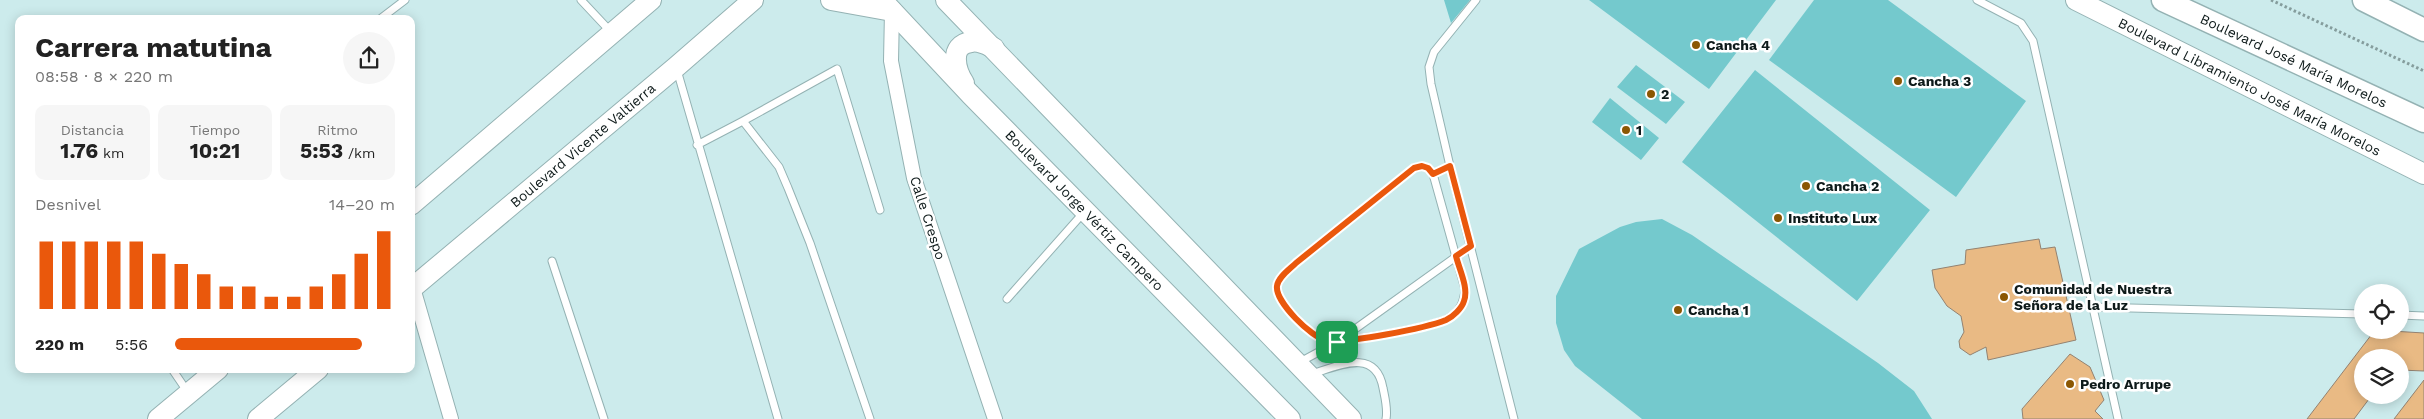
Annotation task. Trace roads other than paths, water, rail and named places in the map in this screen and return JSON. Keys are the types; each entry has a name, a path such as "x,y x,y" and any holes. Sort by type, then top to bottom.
{"main road":[{"path":"415,202 651,0"},
{"name":"Boulevard Vicente Valtierra","path":"415,286 676,67 752,0"},
{"path":"831,0 887,6"},
{"path":"946,0 1352,419"},
{"name":"Boulevard Libramiento José María Morelos","path":"2076,0 2424,174"},
{"path":"2364,0 2424,30"},
{"name":"Boulevard José María Morelos","path":"2164,1 2424,121"},
{"name":"Boulevard Jorge Vértiz Campero","path":"887,6 970,94 1290,419"},
{"path":"970,94 955,67 956,55 964,45 971,42 994,48"},
{"path":"158,419 213,373"},
{"path":"258,419 313,373"}],"street":[{"name":"Calle Crespo","path":"887,6 890,61 914,178 995,419"},
{"path":"415,299 451,419"}],"lane":[{"path":"385,15 405,0"},
{"path":"581,0 612,33"},
{"path":"1476,0 1434,52 1429,67 1431,84 1450,166 1514,419"},
{"path":"1977,0 2021,23 2032,41 2118,419"},
{"path":"676,67 697,145 778,419"},
{"path":"697,145 837,69 880,210"},
{"path":"743,121 779,167 788,188 810,243 870,419"},
{"path":"1422,166 1428,168 1433,174 1465,289 1464,301 1457,312 1448,319 1337,342 1323,340 1308,331 1278,294 1277,286 1282,277 1296,263 1414,168 1422,166"},
{"path":"1433,174 1450,166"},
{"path":"1007,299 1085,211"},
{"path":"1304,369 1337,342 1471,246"},
{"path":"552,260 604,419"},
{"path":"2091,307 2354,314"},
{"path":"2409,315 2424,316"},
{"path":"1304,369 1364,362 1371,364 1378,371 1382,380 1387,405 1386,419"},
{"path":"175,373 189,393"}],"place":[{"name":"Cancha 4","path":"1696,45"},
{"name":"Cancha 3","path":"1898,81"},
{"name":"2","path":"1651,94"},
{"name":"1","path":"1626,130"},
{"name":"Cancha 2","path":"1806,186"},
{"name":"Instituto Lux","path":"1778,218"},
{"name":"Comunidad de Nuestra Señora de la Luz","path":"2004,297"},
{"name":"Cancha 1","path":"1678,310"},
{"name":"Pedro Arrupe","path":"2070,384"}]}
